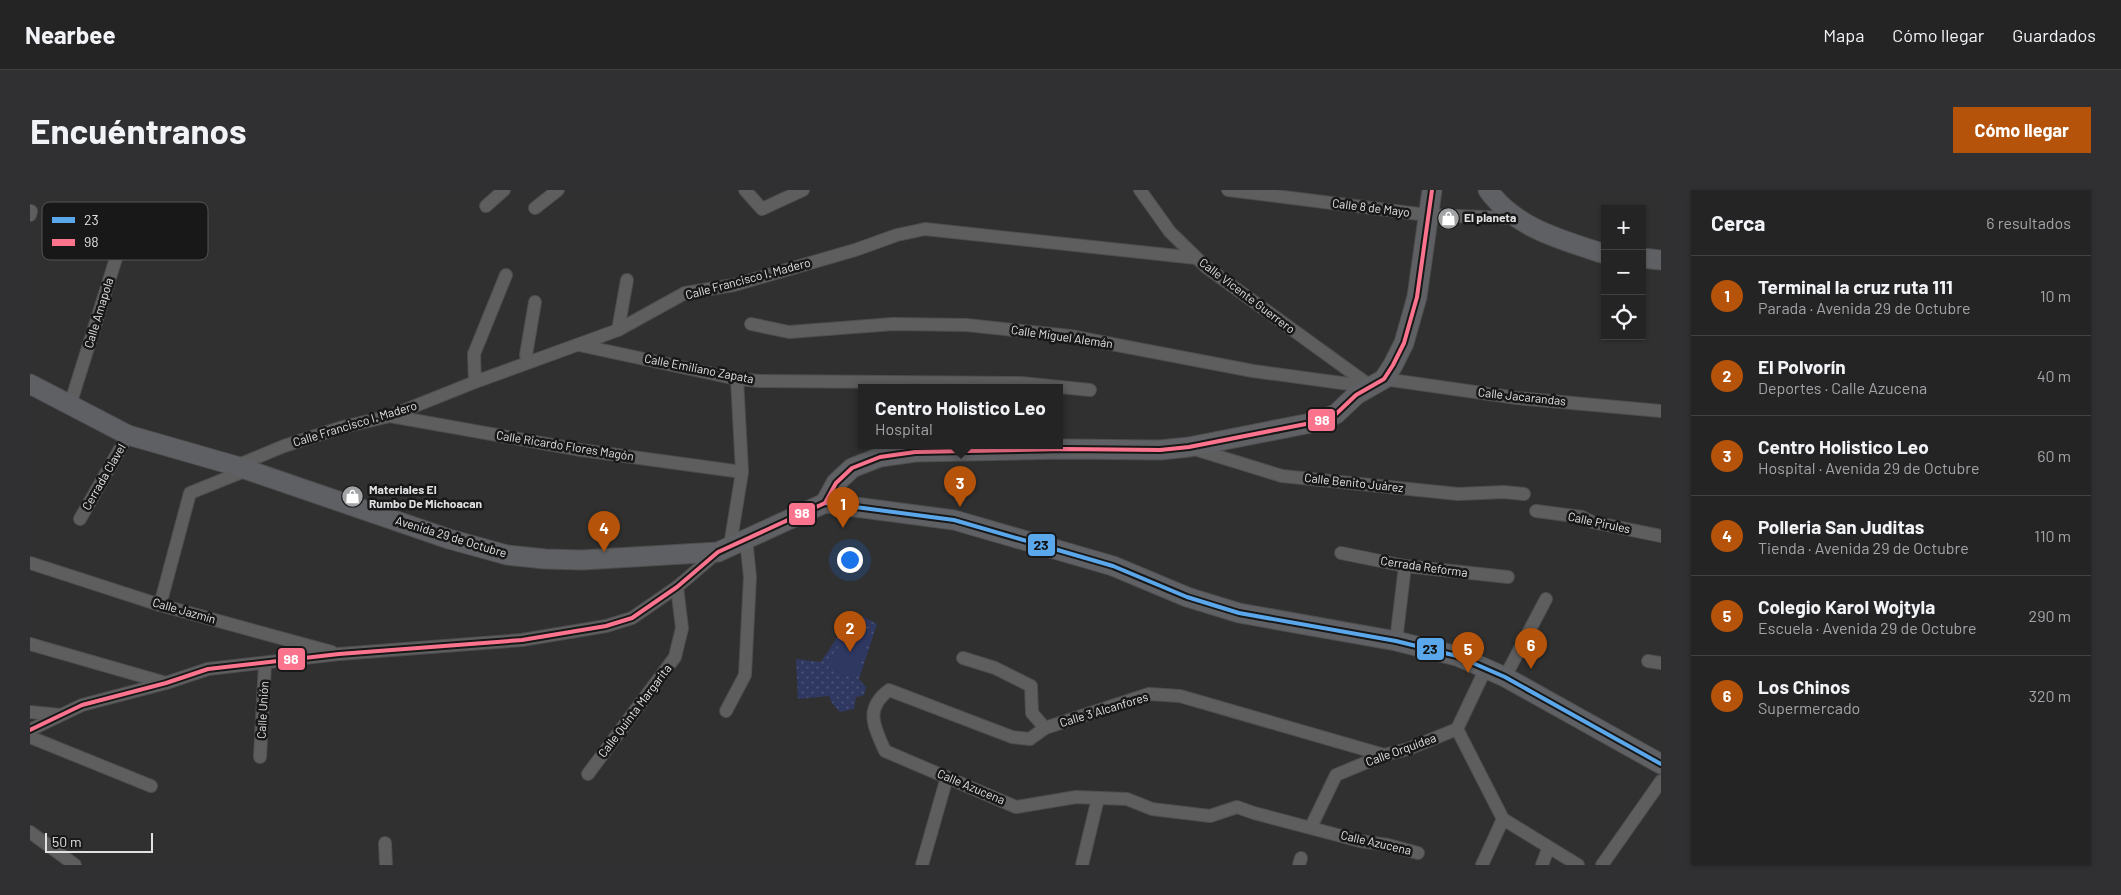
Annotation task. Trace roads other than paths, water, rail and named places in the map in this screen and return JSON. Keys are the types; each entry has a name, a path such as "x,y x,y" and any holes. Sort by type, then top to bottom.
{"street":[{"path":"486,206 504,190"},
{"path":"535,208 558,190"},
{"path":"745,190 762,208 803,190"},
{"name":"Calle Vicente Guerrero","path":"1140,190 1170,232 1206,267 1377,383"},
{"name":"Calle 8 de Mayo","path":"1228,190 1427,214 1515,218"},
{"path":"825,503 836,484 852,468 880,457 915,452 1065,449 1160,450 1189,447 1316,422 1336,414 1356,395 1377,383 1404,343 1416,297 1432,190"},
{"path":"1488,190 1497,203 1515,218 1543,233 1601,253"},
{"name":"Calle Francisco I. Madero","path":"160,605 190,493 284,446 343,427 390,416 475,382 618,330 685,293 734,285 855,250 897,235 925,229 1196,258"},
{"path":"1646,258 1661,260"},
{"name":"Calle Amapola","path":"70,405 115,260"},
{"path":"475,382 474,354 506,275"},
{"path":"618,330 627,280"},
{"path":"530,362 526,355 535,302"},
{"name":"Calle Miguel Alemán","path":"751,324 789,332 893,324 967,325 1070,336 1253,371 1377,383"},
{"name":"Calle Emiliano Zapata","path":"579,345 737,379 759,381 1032,384"},
{"path":"726,711 744,675 750,577 731,546 742,472 737,379"},
{"name":"Calle Jacarandas","path":"1377,383 1517,398 1661,410"},
{"name":"Avenida 29 de Octubre","path":"30,384 128,436 242,468 449,539 507,555 544,559 582,560 731,546"},
{"name":"Calle Emiliano Zapata","path":"1063,387 1090,390"},
{"name":"Calle Ricardo Flores Magón","path":"390,416 581,450 742,472"},
{"name":"Cerrada Clavel","path":"80,519 128,436"},
{"name":"Calle Benito Juárez","path":"1189,447 1282,476 1458,494 1504,492 1524,494"},
{"path":"30,730 82,705 166,683 208,669 266,664 339,654 522,640 606,626 632,618 678,587 731,546 825,503 954,520 1113,566 1187,597 1239,614 1396,641 1457,656 1505,677 1661,764"},
{"name":"Calle Pirules","path":"1536,511 1582,518 1592,522 1661,536"},
{"name":"Cerrada Reforma","path":"1341,552 1405,566 1508,577"},
{"name":"Calle Jazmín","path":"30,563 160,605 339,654"},
{"path":"1396,641 1405,566"},
{"name":"Calle Quinta Margarita","path":"588,774 675,657 682,628 678,587"},
{"path":"1505,677 1546,599"},
{"path":"30,644 166,683"},
{"path":"963,658 995,668 1031,686 1032,713 1045,728"},
{"name":"Calle Unión","path":"260,757 266,664"},
{"path":"1486,668 1457,729 1502,819 1578,865"},
{"name":"Calle 3 Alcanfores","path":"889,690 1012,737 1030,739 1045,728 1149,694 1180,696 1384,754"},
{"name":"Calle Azucena","path":"889,690 878,699 872,715 875,729 884,751 1016,807 1076,797 1127,799 1152,808 1210,816 1237,807 1254,814 1360,841 1388,845 1418,853"},
{"path":"30,712 62,715"},
{"name":"Calle Orquídea","path":"1311,827 1336,775 1384,754 1408,749 1457,729"},
{"path":"30,737 151,786"},
{"path":"922,865 947,777"},
{"path":"1602,865 1661,781"},
{"path":"1082,865 1098,798"},
{"path":"1482,865 1502,819"},
{"path":"30,832 74,865"},
{"path":"385,843 386,865"},
{"path":"1542,865 1548,848"}],"place":[{"name":"El planeta","path":"1448,218"},
{"name":"Materiales El Rumbo De Michoacan","path":"353,497"},
{"name":"Centro Holistico Leo","path":"960,507"},
{"name":"Terminal la cruz ruta 111","path":"843,528"},
{"name":"Polleria San Juditas","path":"604,552"},
{"name":"El Polvorín","path":"850,652"},
{"name":"Los Chinos","path":"1531,669"},
{"name":"Colegio Karol Wojtyla","path":"1468,673"}]}
